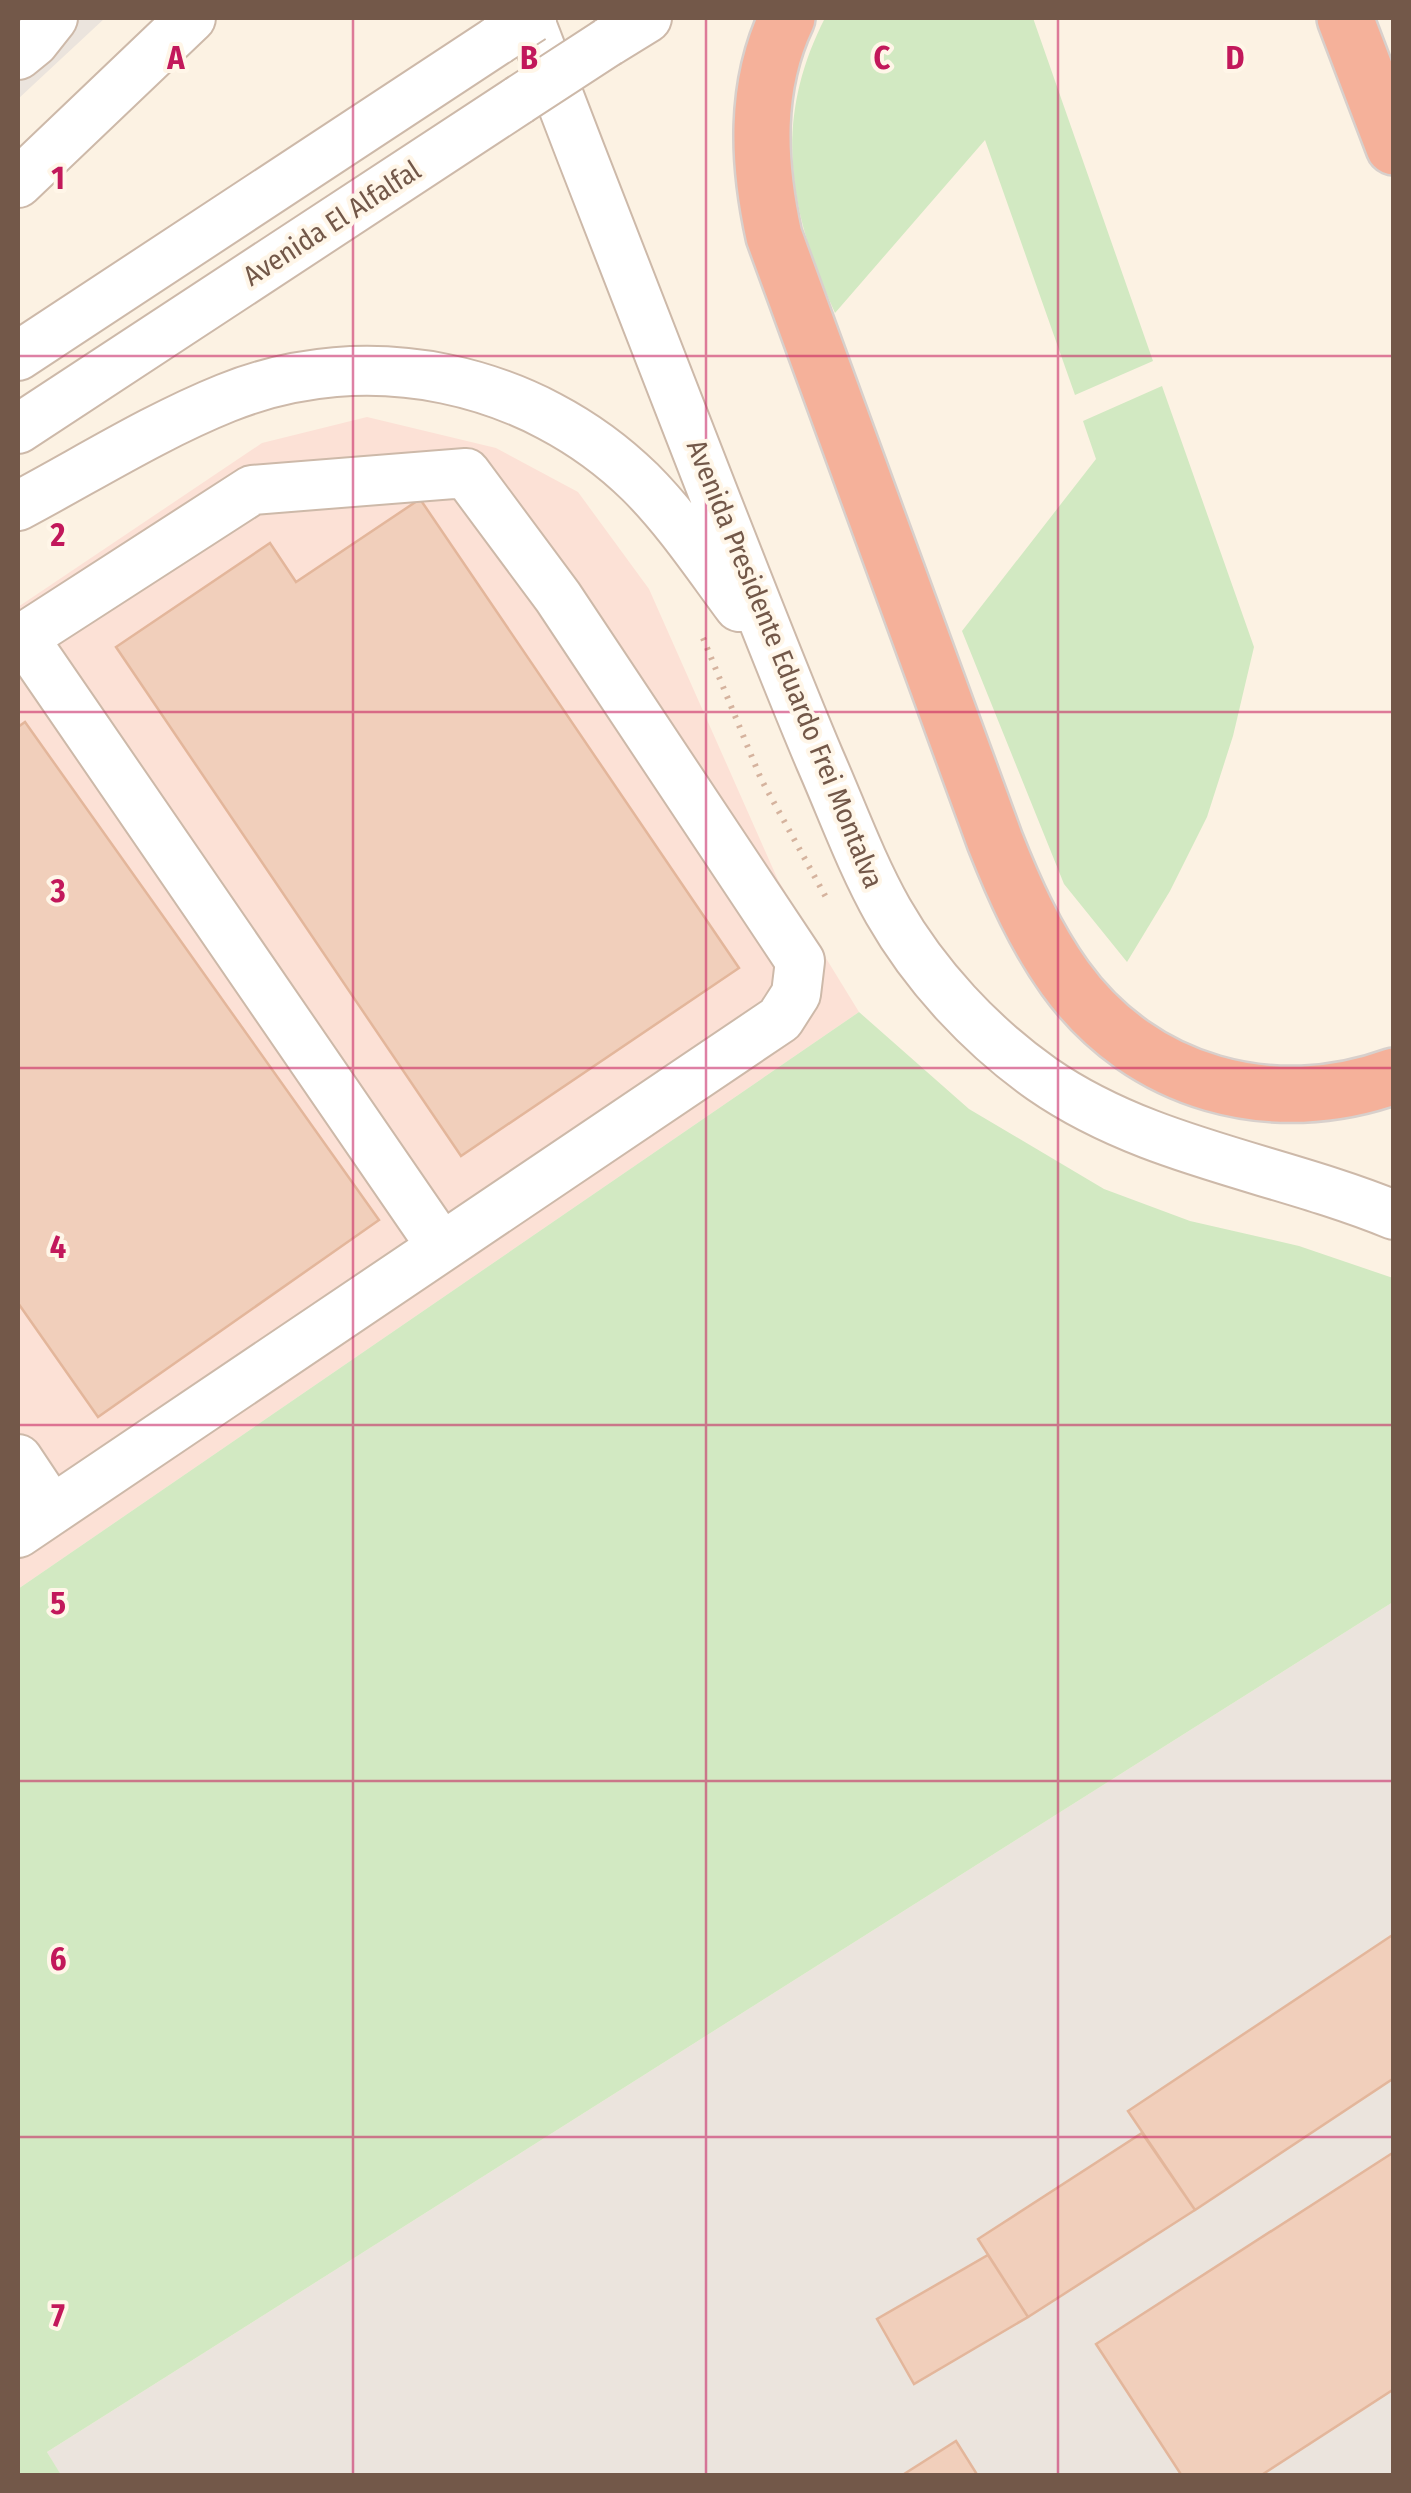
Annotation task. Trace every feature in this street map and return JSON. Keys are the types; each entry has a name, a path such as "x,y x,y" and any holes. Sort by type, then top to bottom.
{"highway":[{"path":"787,18 775,47 762,120 762,174 774,236 995,841 1013,886 1054,962 1082,1000 1132,1046 1200,1082 1252,1093 1312,1095 1394,1076"},
{"path":"1345,18 1394,147"}],"street":[{"path":"18,55 53,18"},
{"path":"18,183 191,18"},
{"path":"18,356 520,25"},
{"name":"Avenida Presidente Eduardo Frei Montalva","path":"520,25 788,684 888,910 921,961 990,1038 1054,1086 1103,1116 1137,1131 1394,1215"},
{"name":"Avenida El Alfalfal","path":"18,429 628,30"},
{"path":"18,506 200,409 260,387 317,374 367,371 464,382 510,396 550,415 590,440 633,476 694,545 788,684"},
{"path":"18,1460 34,1522 780,1019 796,994 800,961 795,951 558,597 466,474 252,490 20,639 442,1246"}],"shaded area":[{"path":"18,18 105,18 18,99"},
{"path":"367,417 496,448 578,492 649,589 778,880 859,1012 18,1589 18,607 262,443"},
{"path":"1393,1602 1393,2475 61,2476 47,2452"}],"green space":[{"path":"825,18 1033,18 1153,361 1075,395 985,140 835,313 807,239 793,166 798,93 808,56"},
{"path":"1162,386 1254,647 1233,736 1207,817 1170,891 1127,962 1064,884 962,631 1096,459 1083,421"},
{"path":"859,1012 969,1109 1104,1189 1190,1221 1299,1246 1393,1278 1393,1602 47,2452 61,2475 18,2475 18,1589"}],"building":[{"path":"420,499 739,968 461,1156 116,647 270,543 296,582"},
{"path":"25,722 379,1220 98,1417 18,1303 18,727"},
{"path":"1394,1934 1394,2078 1195,2210 1128,2111"},
{"path":"1142,2133 1195,2210 1028,2317 978,2239"},
{"path":"1394,2152 1394,2389 1260,2476 1182,2476 1096,2344"},
{"path":"988,2255 1028,2317 914,2384 877,2319"},
{"path":"956,2441 978,2476 901,2476"}]}
